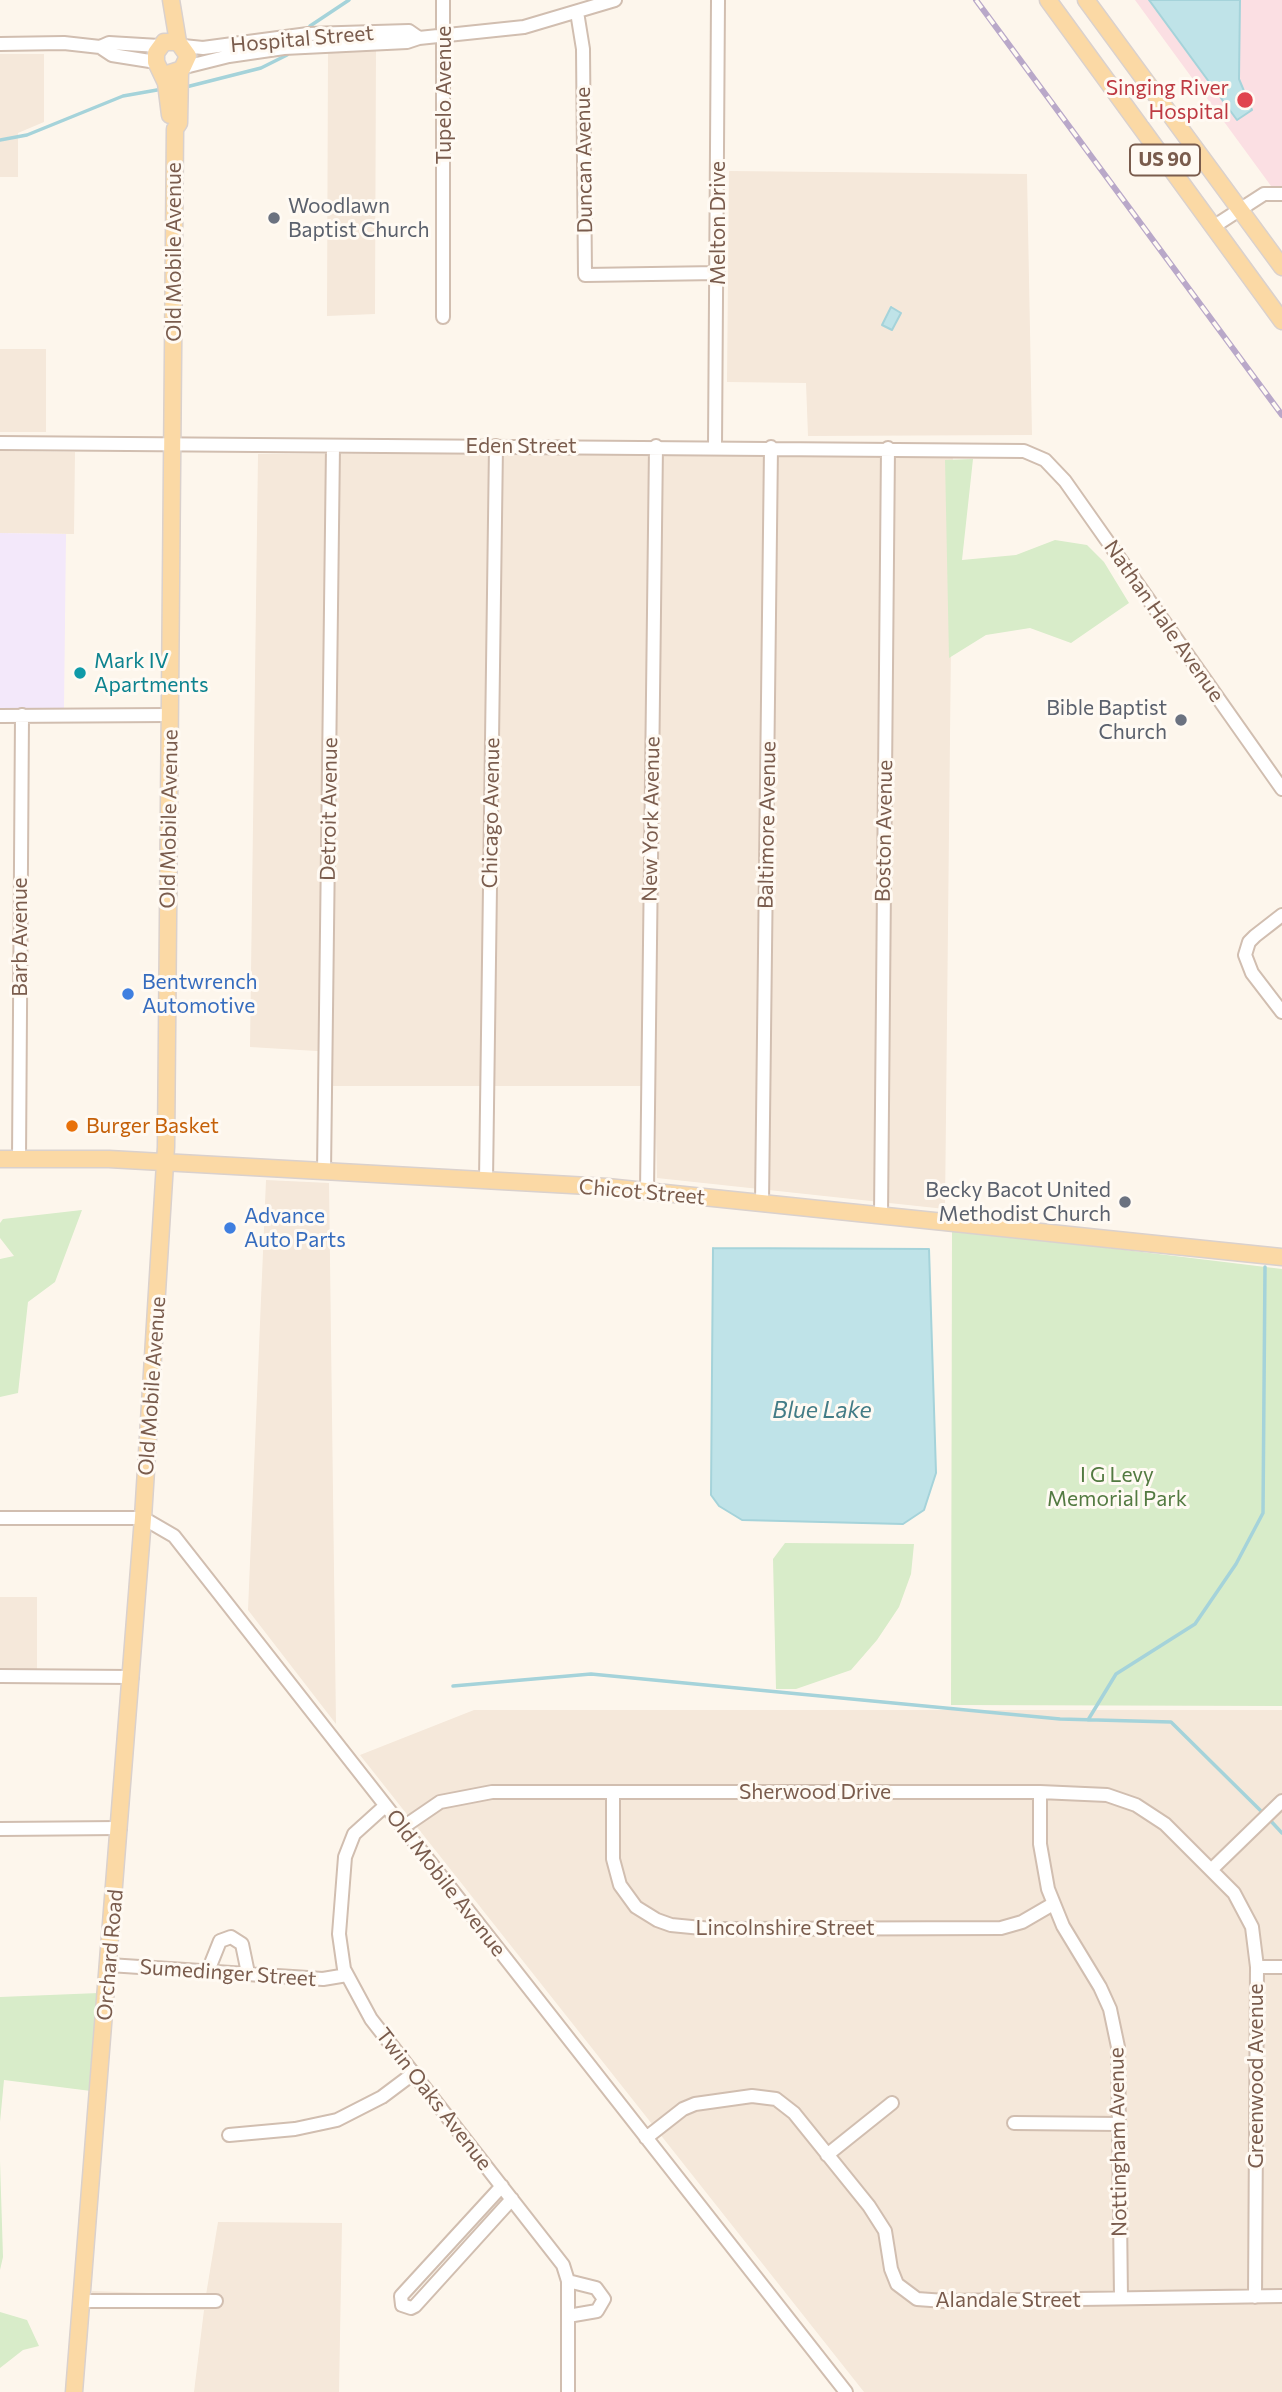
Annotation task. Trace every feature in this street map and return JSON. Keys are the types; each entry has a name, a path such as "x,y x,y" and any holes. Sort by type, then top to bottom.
{"main road":[{"name":"Old Mobile Avenue","path":"161,0 167,51 170,124 175,129"},
{"name":"Old Mobile Avenue","path":"167,51 171,0"},
{"name":"US 90","path":"1048,0 1282,320"},
{"name":"US 90","path":"1086,0 1282,267"},
{"name":"Old Mobile Avenue","path":"143,1518 165,1162 175,129 179,123 182,69 188,56 167,51"},
{"path":"167,51 170,73 182,69"},
{"name":"Chicot Street","path":"0,1159 165,1162 647,1191 1282,1257"},
{"name":"Orchard Road","path":"74,2392 143,1518"}],"street":[{"name":"Tupelo Avenue","path":"443,0 443,317"},
{"name":"Hospital Street","path":"182,69 229,56 284,48 407,42 419,38 524,27 615,0"},
{"name":"Melton Drive","path":"715,446 718,0"},
{"name":"Duncan Avenue","path":"577,12 583,49 584,275 718,273"},
{"name":"Hospital Street","path":"0,44 64,43 100,47 109,43 167,51 308,34 409,31 419,38"},
{"path":"1213,227 1264,194 1282,194"},
{"name":"Eden Street","path":"0,443 1004,448 1024,450 1041,458"},
{"name":"Detroit Avenue","path":"324,1172 333,446"},
{"name":"Chicago Avenue","path":"486,1180 496,446"},
{"name":"New York Avenue","path":"647,1191 656,446"},
{"name":"Baltimore Avenue","path":"762,1203 771,447"},
{"name":"Boston Avenue","path":"881,1215 888,448"},
{"name":"Nathan Hale Avenue","path":"1041,458 1065,481 1282,789"},
{"name":"Barb Avenue","path":"19,1159 22,715"},
{"path":"0,716 170,715"},
{"path":"1282,915 1249,942 1245,955 1252,973 1282,1012"},
{"path":"0,1518 143,1518"},
{"name":"Old Mobile Avenue","path":"143,1518 174,1536 846,2392"},
{"path":"0,1676 132,1677"},
{"name":"Sherwood Drive","path":"402,1828 440,1802 475,1793 1040,1792 1107,1795 1136,1805 1165,1824 1211,1870"},
{"name":"Nottingham Avenue","path":"1040,1792 1040,1844 1054,1904 1110,2008 1118,2047 1121,2298"},
{"name":"Lincolnshire Street","path":"613,1793 613,1859 620,1885 647,1915 671,1925 712,1928 1001,1928 1023,1922 1054,1904"},
{"path":"1211,1870 1282,1801"},
{"name":"Twin Oaks Avenue","path":"385,1806 354,1834 345,1857 339,1934 346,1975 370,2019 556,2254 568,2281 568,2392"},
{"path":"0,1829 120,1828"},
{"name":"Greenwood Avenue","path":"1211,1870 1234,1893 1248,1915 1257,1967 1255,2297"},
{"path":"208,1971 220,1941 231,1937 242,1944 248,1973"},
{"name":"Sumedinger Street","path":"109,1965 323,1979 346,1975"},
{"path":"1257,1967 1282,1967"},
{"path":"229,2135 295,2129 337,2120 382,2096 414,2074"},
{"name":"Alandale Street","path":"646,2138 695,2104 752,2096 768,2097 794,2113 880,2221 888,2240 894,2277 907,2294 917,2299 945,2301 1282,2296"},
{"path":"827,2155 892,2103"},
{"path":"1014,2123 1120,2124"},
{"path":"502,2186 401,2296 402,2305 406,2308 415,2306 512,2199"},
{"path":"568,2281 598,2289 604,2299 597,2311 568,2316"},
{"path":"82,2301 216,2301"}],"shaded area":[{"name":"Singing River Hospital","path":"1135,0 1282,0 1282,201"},
{"path":"376,43 375,314 327,316 328,46"},
{"path":"0,54 44,54 44,122 18,133 18,177 0,177"},
{"path":"729,171 1027,174 1032,435 808,436 806,383 727,382"},
{"path":"0,349 46,349 46,432 0,432"},
{"path":"0,451 75,452 74,534 0,533"},
{"path":"953,453 945,1209 657,1178 655,1086 333,1086 333,1052 250,1047 258,454"},
{"path":"0,533 66,534 64,708 0,708"},
{"path":"266,1180 329,1183 336,1724 248,1610"},
{"path":"0,1597 37,1597 37,1669 0,1669"},
{"path":"474,1710 1282,1710 1282,2392 864,2392 360,1755"},
{"path":"218,2222 342,2223 339,2392 194,2392 204,2310 90,2308 92,2291 206,2295"}],"green space":[{"path":"973,459 962,560 1016,555 1055,540 1087,545 1104,562 1129,603 1071,643 1030,628 986,635 949,658 945,460"},
{"path":"82,1210 55,1282 28,1302 18,1393 0,1397 0,1259 14,1256 0,1238 0,1223 3,1219"},
{"name":"I G Levy Memorial Park","path":"952,1229 1282,1269 1282,1706 951,1705"},
{"path":"785,1543 914,1544 911,1574 899,1607 877,1640 851,1670 796,1689 776,1689 773,1559"},
{"path":"99,1993 91,2091 4,2080 0,2122 0,1997"},
{"path":"0,2161 3,2257 0,2270"},
{"path":"0,2312 27,2320 39,2346 23,2350 0,2368"}],"water":[{"path":"1149,0 1240,0 1239,79 1252,110 1237,120"},
{"path":"891,307 901,313 892,330 882,325"},
{"name":"Blue Lake","path":"713,1248 929,1249 936,1473 924,1510 903,1524 742,1520 719,1506 711,1495"}],"waterway":[{"path":"310,26 349,0"},
{"path":"186,87 261,68 287,55"},
{"path":"0,140 27,135 123,96 157,90"},
{"path":"1088,1720 1116,1674 1195,1624 1236,1564 1263,1513 1265,1267"},
{"path":"453,1686 591,1674 1060,1719 1171,1722 1264,1814"},
{"path":"1269,1819 1282,1833"}],"railway":[{"path":"976,0 1282,415"}],"place":[{"name":"Singing River Hospital","path":"1245,100"},
{"name":"Woodlawn Baptist Church","path":"274,218"},
{"name":"Mark IV Apartments","path":"80,673"},
{"name":"Bible Baptist Church","path":"1181,720"},
{"name":"Bentwrench Automotive","path":"128,994"},
{"name":"Burger Basket","path":"72,1126"},
{"name":"Becky Bacot United Methodist Church","path":"1125,1202"},
{"name":"Advance Auto Parts","path":"230,1228"}]}
